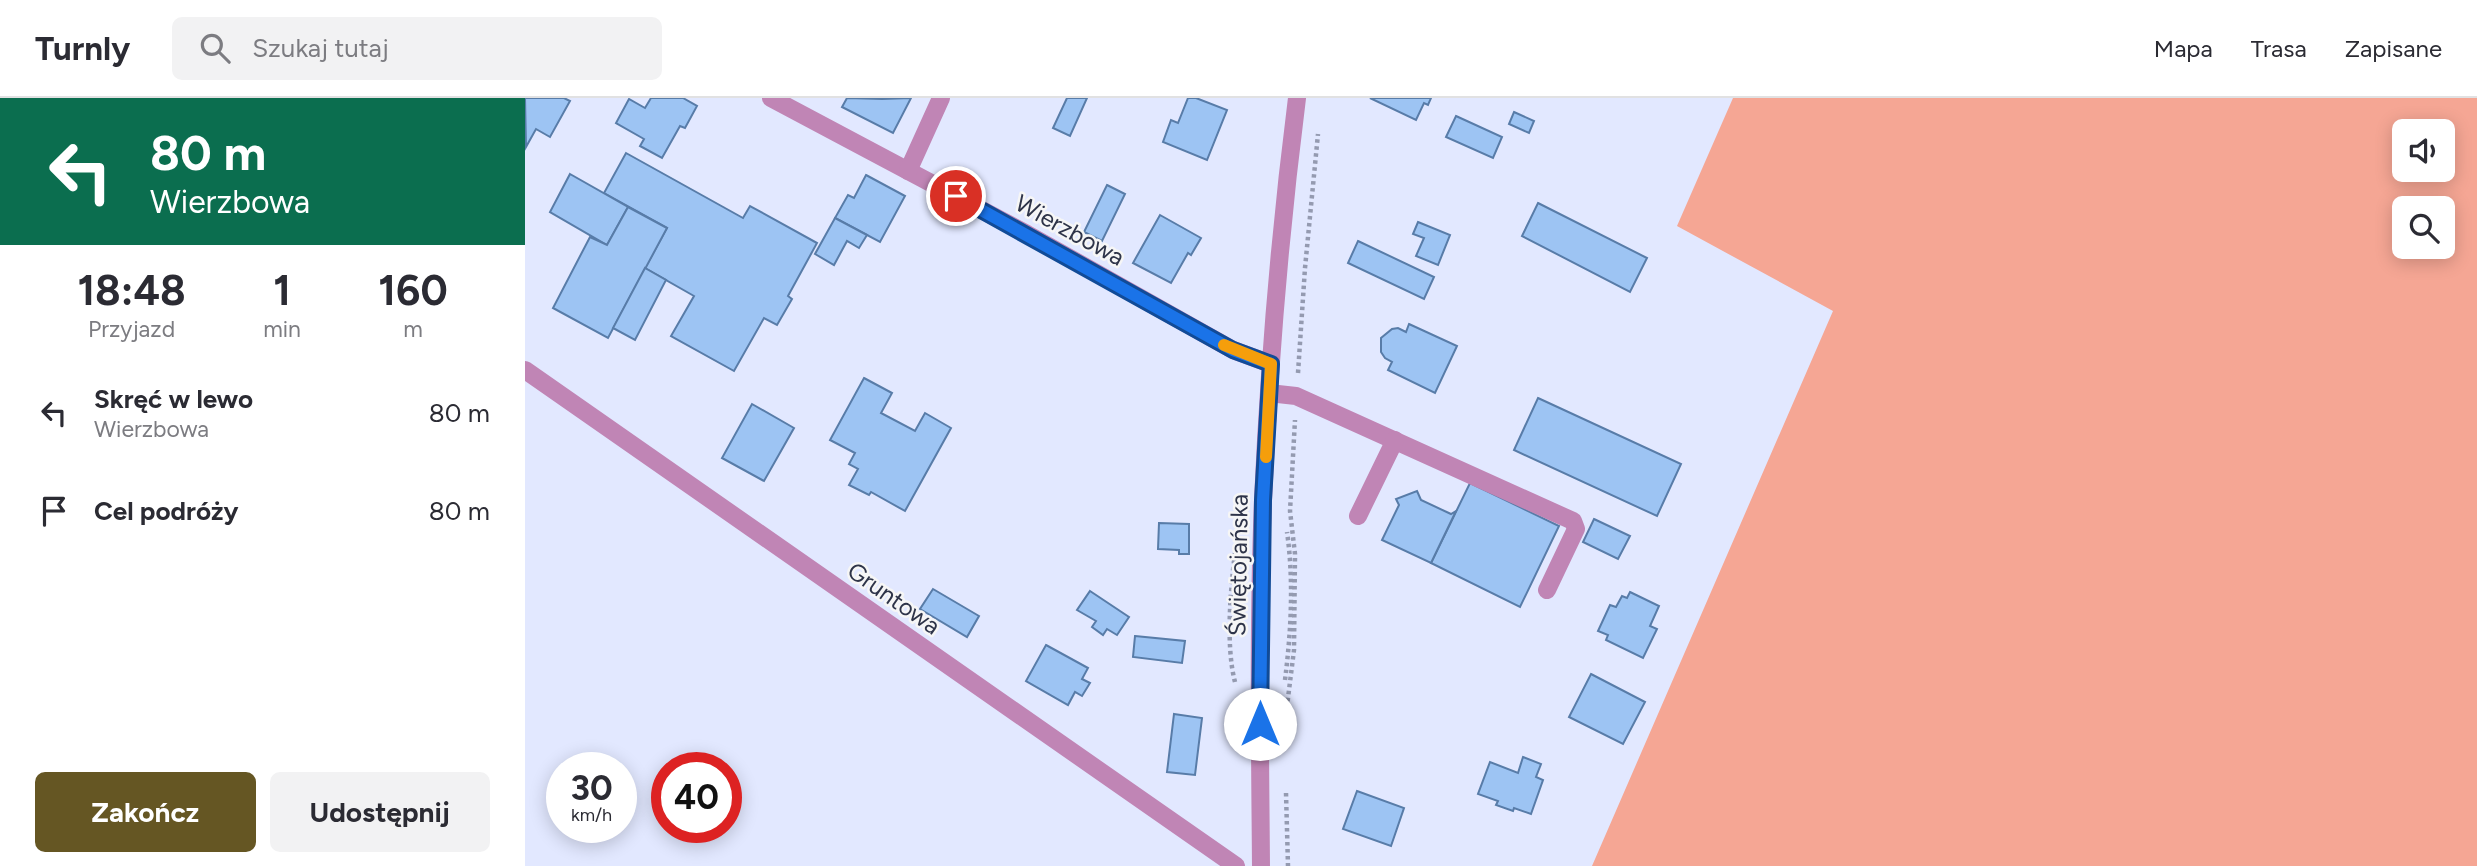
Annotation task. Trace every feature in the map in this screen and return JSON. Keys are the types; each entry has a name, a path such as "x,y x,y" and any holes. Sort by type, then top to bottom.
{"street":[{"name":"Wierzbowa","path":"771,98 1027,234 1233,350 1271,364"},
{"path":"908,171 941,98"},
{"name":"Świętojańska","path":"1261,866 1260,618 1263,500 1277,264 1297,98"},
{"name":"Gruntowa","path":"525,370 1235,866"},
{"path":"1269,393 1294,396 1573,521 1576,529 1547,590"},
{"path":"1358,516 1395,440"}],"path":[{"path":"1280,721 1289,649 1290,554 1285,511 1305,268 1318,151 1318,124"},
{"path":"1284,735 1294,650 1295,554 1290,511 1300,269 1313,134"},
{"path":"1282,866 1283,782 1288,866"}],"shaded area":[{"path":"1733,98 2477,98 2477,866 1592,866 1833,311 1677,226"}],"building":[{"path":"525,98 564,98 570,101 550,137 536,129 526,147"},
{"path":"651,98 683,98 697,106 685,128 680,126 662,158 640,146 644,139 616,123 629,99 645,108"},
{"path":"847,98 911,98 893,133 842,107"},
{"path":"1067,98 1087,98 1070,136 1053,128"},
{"path":"1188,98 1196,98 1227,110 1207,160 1163,142 1171,120 1178,123"},
{"path":"1370,98 1431,98 1428,105 1424,103 1416,120"},
{"path":"1514,112 1534,121 1529,133 1509,124"},
{"path":"1456,116 1502,137 1493,158 1446,137"},
{"path":"626,153 743,218 750,206 817,243 788,296 792,299 777,325 764,318 734,371 671,336 694,296 645,268 667,228 604,193"},
{"path":"570,174 628,207 607,245 550,212"},
{"path":"866,175 905,196 880,242 835,218 848,195 854,198"},
{"path":"1107,185 1125,194 1102,241 1084,232"},
{"path":"1538,203 1647,258 1630,292 1522,236"},
{"path":"628,207 667,228 608,338 553,308 590,237 607,245"},
{"path":"1160,215 1201,238 1191,255 1188,253 1171,283 1133,263"},
{"path":"835,218 867,235 859,248 847,241 834,265 815,254"},
{"path":"1418,222 1450,235 1438,265 1416,256 1424,238 1413,234"},
{"path":"1358,241 1434,277 1424,299 1348,263"},
{"path":"645,268 666,280 635,340 613,328"},
{"path":"1409,324 1457,346 1435,393 1388,370 1392,362 1381,352 1381,338 1392,329 1398,328 1406,332"},
{"path":"864,378 892,393 881,413 915,431 925,413 951,428 905,511 871,492 869,495 849,485 858,469 849,464 855,453 830,440"},
{"path":"1538,398 1681,464 1657,516 1514,450"},
{"path":"752,404 794,428 764,481 722,458"},
{"path":"1470,483 1559,526 1520,607 1431,563"},
{"path":"1417,491 1421,500 1451,514 1456,511 1431,563 1382,540 1399,505 1396,499"},
{"path":"1594,519 1630,536 1618,559 1583,542"},
{"path":"1159,523 1189,524 1189,554 1179,554 1179,550 1158,549"},
{"path":"933,589 979,616 967,637 920,609"},
{"path":"1090,591 1129,617 1117,635 1107,629 1103,635 1092,627 1096,621 1077,610"},
{"path":"1630,592 1659,606 1650,626 1657,629 1643,658 1606,640 1608,635 1598,631 1610,605 1616,607 1622,596 1627,598"},
{"path":"1135,636 1185,641 1182,663 1133,657"},
{"path":"1046,645 1088,668 1082,679 1090,683 1082,696 1075,692 1068,705 1026,681"},
{"path":"1591,674 1645,702 1623,744 1569,717"},
{"path":"1174,714 1202,718 1195,775 1167,772"},
{"path":"1523,757 1541,764 1536,777 1543,780 1531,814 1496,805 1498,801 1478,794 1490,762 1518,773"},
{"path":"1357,791 1404,808 1391,846 1343,829"}],"slow traffic":[{"path":"1224,345 1271,364 1266,457"}],"route":[{"path":"956,196 1233,350 1271,364 1263,500 1260,724"}]}
